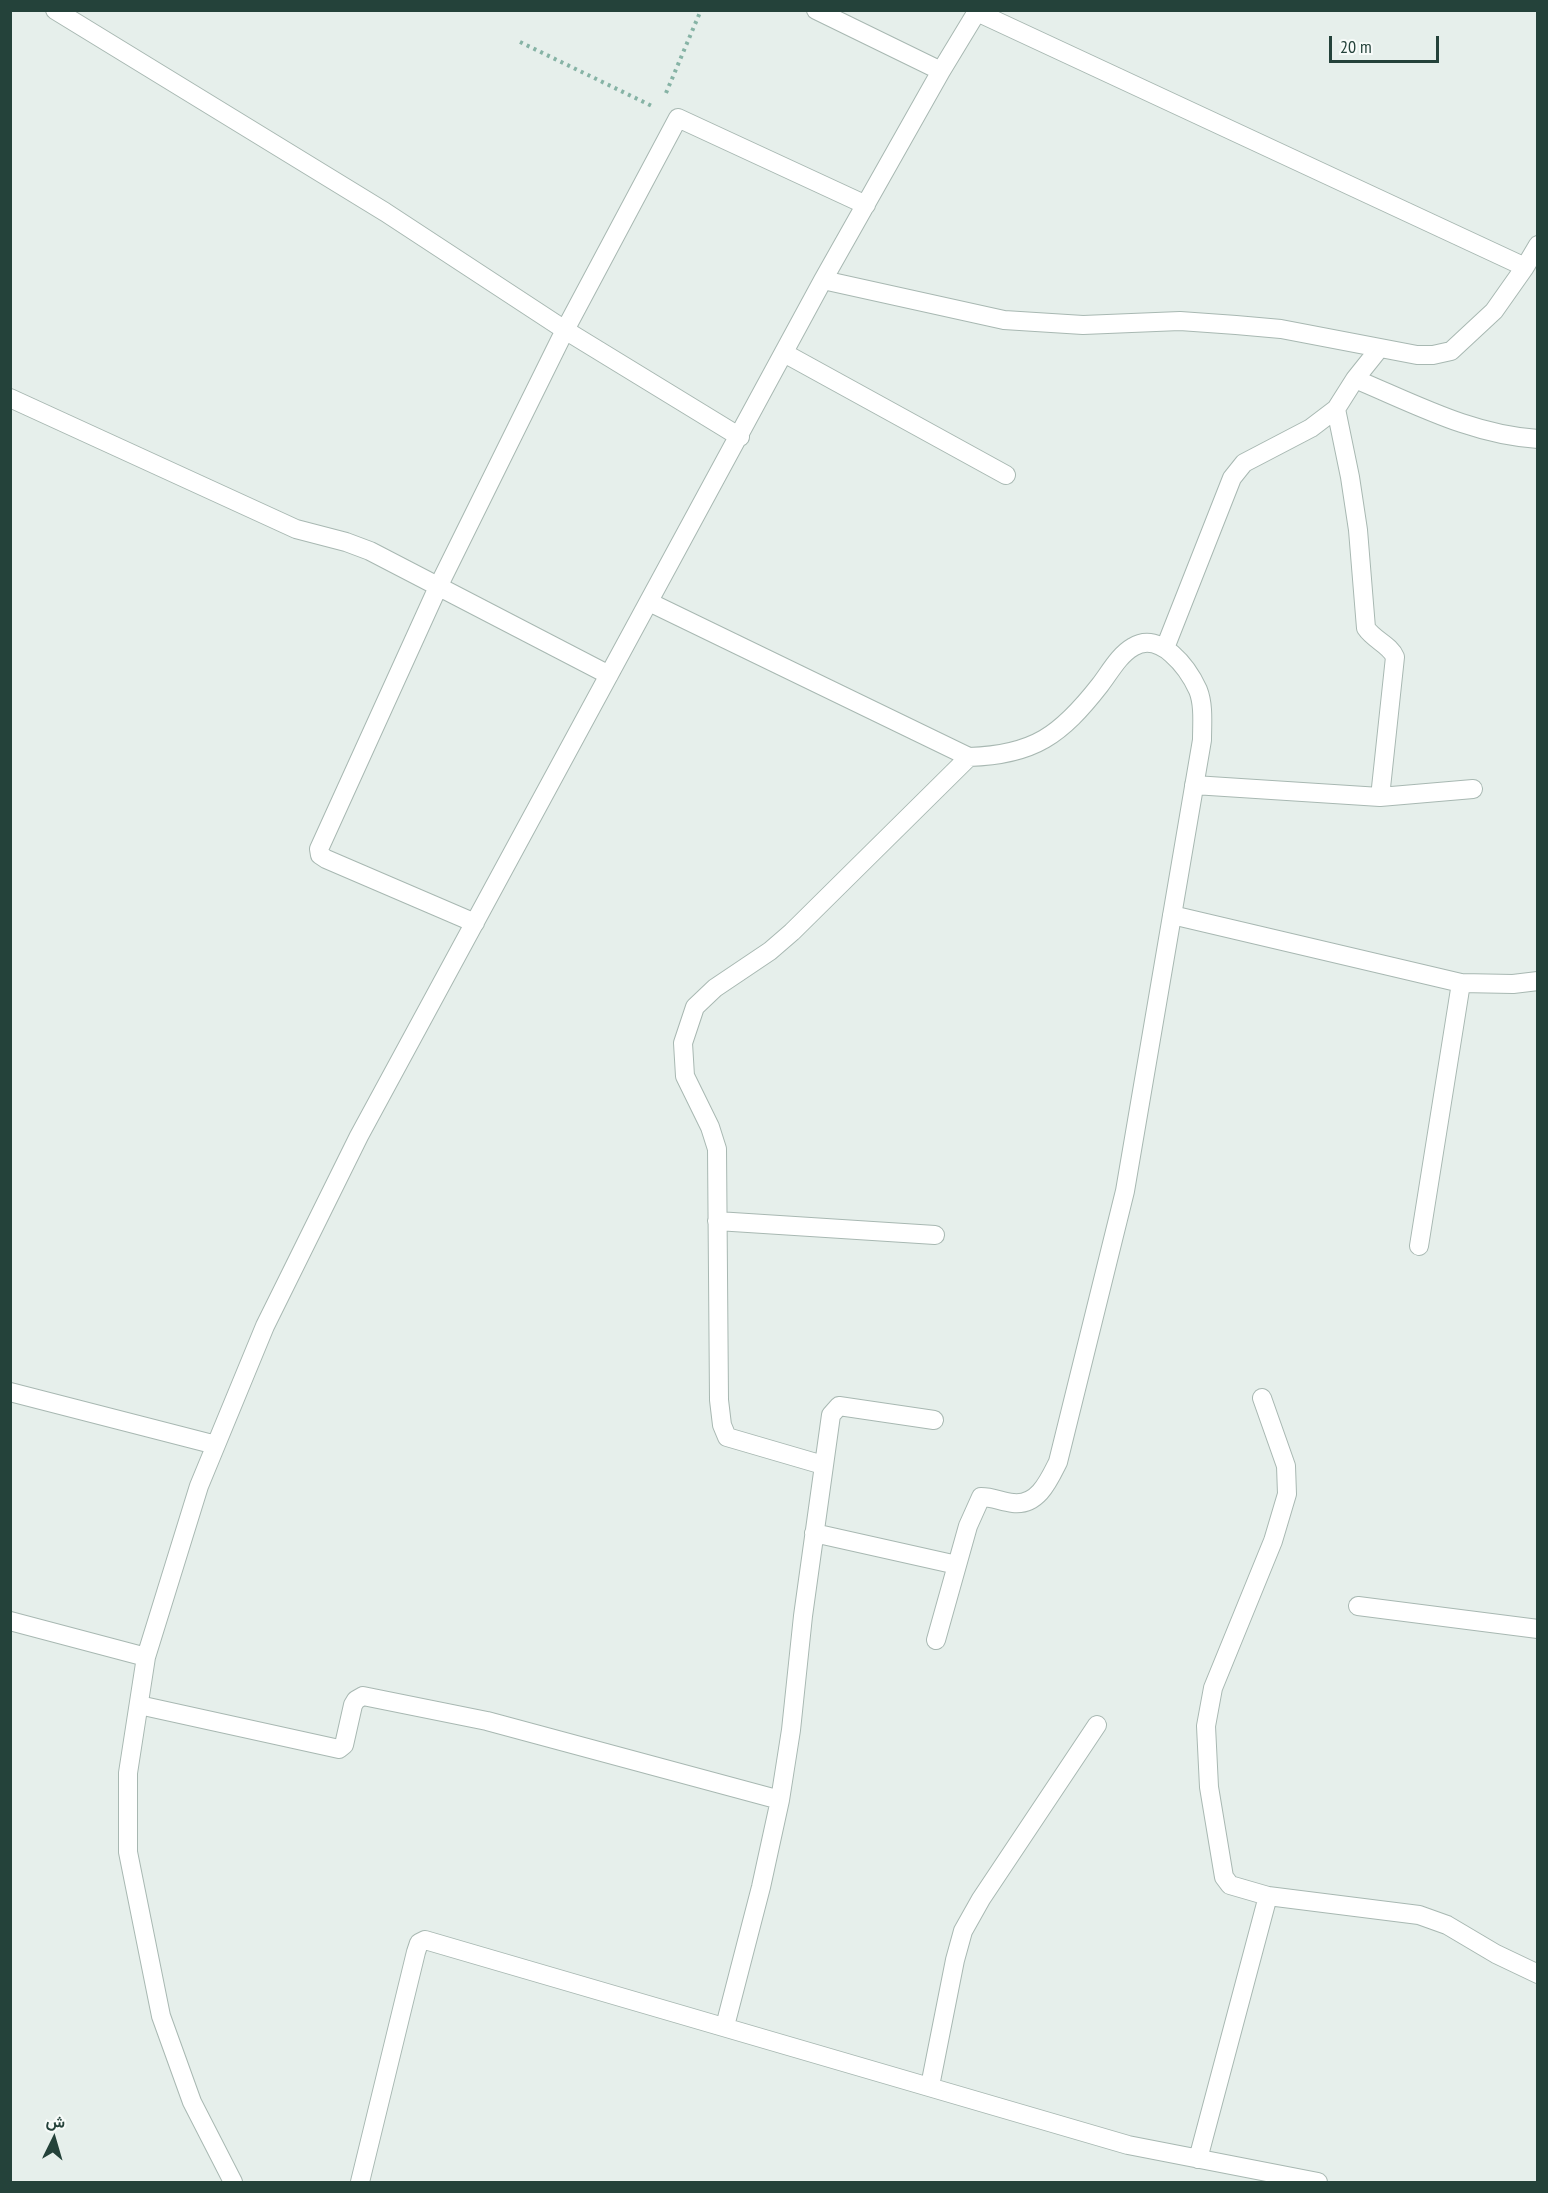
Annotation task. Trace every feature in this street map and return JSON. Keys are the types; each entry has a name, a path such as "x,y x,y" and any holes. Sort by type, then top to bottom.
{"street":[{"path":"55,10 385,212 565,330 740,437"},
{"path":"816,10 941,71"},
{"path":"233,2182 188,2091 161,2016 128,1852 128,1773 146,1658 199,1486 265,1326 365,1126 823,280 941,71 978,11 1525,267"},
{"path":"475,923 326,859 320,855 319,849 438,586 565,330 678,118 866,205"},
{"path":"823,280 1004,320 1083,325 1179,321 1236,325 1281,329 1379,349 1433,355 1451,351 1494,311 1538,245"},
{"path":"1165,648 1232,478 1244,463 1311,428 1336,409 1355,379 1379,349"},
{"path":"784,353 1006,475"},
{"path":"1355,379 1469,427 1538,439"},
{"path":"10,398 296,529 370,551 609,675"},
{"path":"1336,409 1358,530 1366,628 1377,641 1393,652 1395,657 1380,797"},
{"path":"649,602 969,757 1018,752 1046,738 1078,713 1122,656 1144,642 1165,648 1176,658 1198,691 1202,711 1202,740 1125,1191 1058,1462 1048,1483 1036,1497 1023,1504 992,1497 981,1497 968,1526 936,1640"},
{"path":"823,1465 727,1437 724,1432 719,1400 717,1149 710,1127 685,1076 684,1043 695,1006 715,988 760,958 792,932 969,757"},
{"path":"1194,785 1380,797 1473,789"},
{"path":"1172,915 1461,983 1513,984 1538,981"},
{"path":"1419,1246 1461,983"},
{"path":"717,1221 934,1236"},
{"path":"10,1392 216,1445"},
{"path":"1262,1398 1286,1466 1287,1494 1273,1541 1213,1688 1206,1726 1209,1787 1224,1877 1230,1885 1268,1896 1419,1915 1447,1925 1496,1954 1538,1974"},
{"path":"725,2026 761,1887 780,1800 831,1415 839,1406 934,1420"},
{"path":"814,1533 957,1565"},
{"path":"1358,1605 1538,1629"},
{"path":"10,1621 146,1658"},
{"path":"139,1705 339,1749 344,1745 353,1705 363,1696 487,1721 780,1800"},
{"path":"930,2086 963,1931 981,1899 1097,1725"},
{"path":"1198,2159 1268,1896"},
{"path":"360,2182 416,1952 419,1944 425,1940 1128,2145 1318,2182"}],"path":[{"path":"658,109 701,10"},
{"path":"520,42 678,118"}]}
